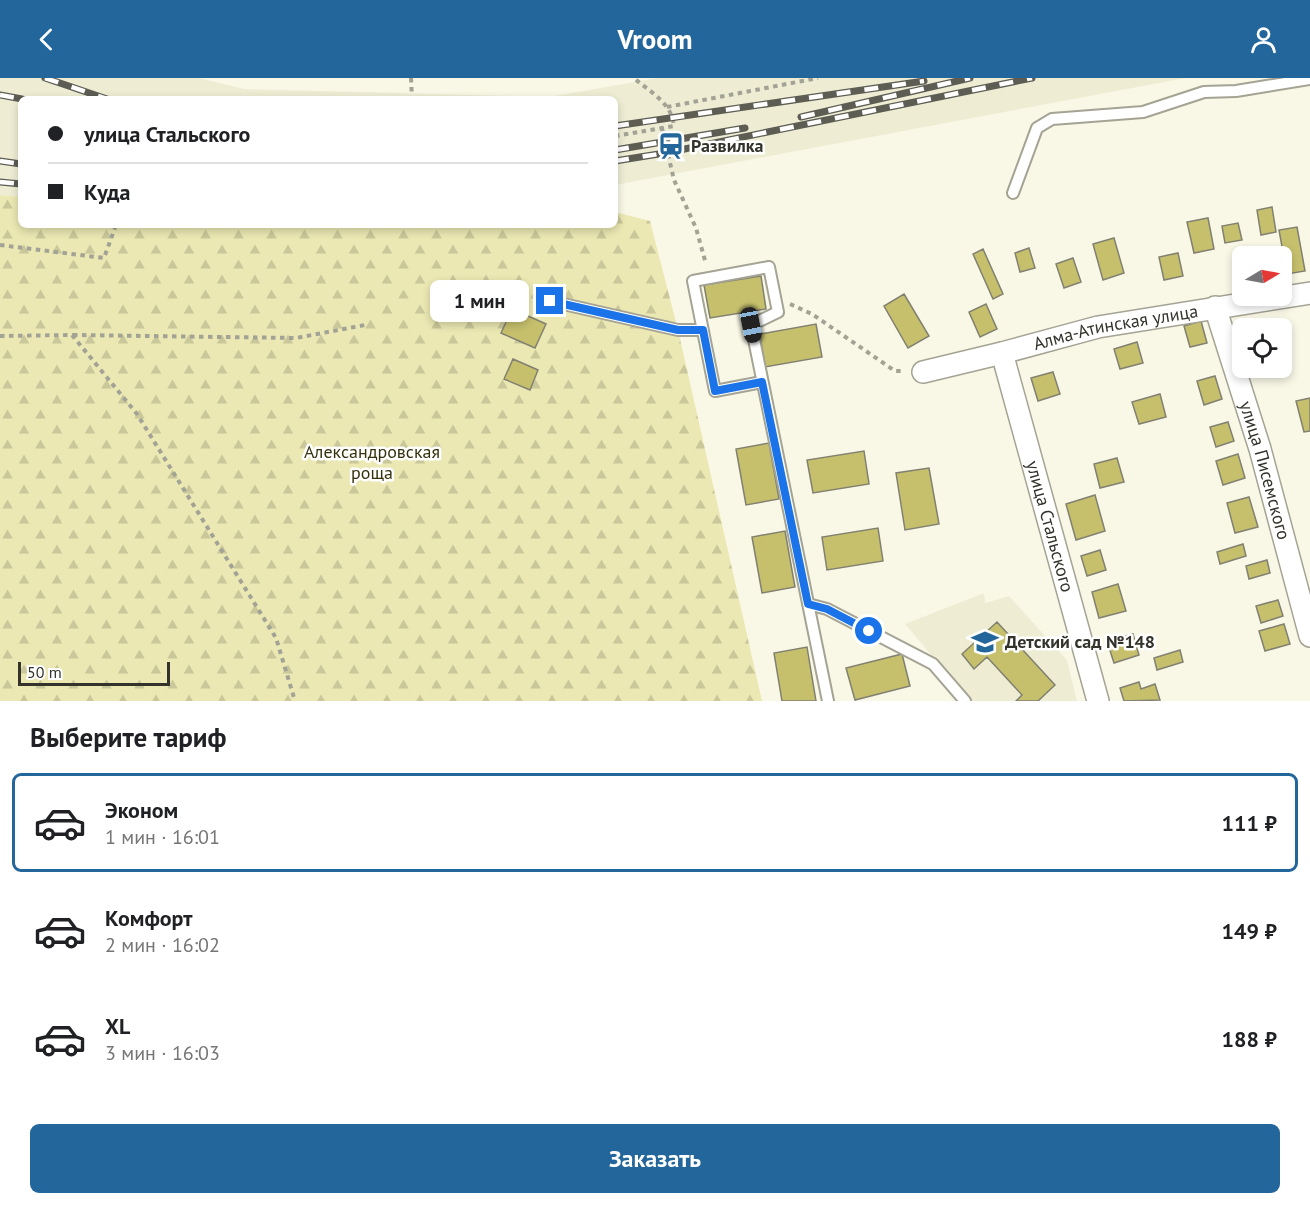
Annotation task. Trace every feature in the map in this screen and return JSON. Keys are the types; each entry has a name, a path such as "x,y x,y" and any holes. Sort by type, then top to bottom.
{"street":[{"name":"Алма-Атинская улица","path":"923,372 1002,354 1098,327 1310,293"},
{"name":"улица Писемского","path":"1215,307 1260,449 1310,636"},
{"name":"улица Стальского","path":"1002,354 1098,701"}],"lane":[{"path":"1013,193 1037,128 1052,119 1143,112 1204,92 1236,91 1310,79"},
{"path":"762,382 715,391 693,281 769,267 778,312 751,325 828,701"},
{"path":"550,301 678,330 703,330"},
{"path":"808,604 827,609 933,664 965,701"}],"path":[{"path":"411,78 412,96"},
{"path":"618,135 674,126 673,117 662,99 651,93 634,78"},
{"path":"666,107 819,78"},
{"path":"662,128 674,180 696,228 710,278"},
{"path":"0,245 104,258 115,228"},
{"path":"774,296 812,314 895,371 923,372"},
{"path":"0,336 296,338 365,325"},
{"path":"72,335 137,414 276,638 295,701"}],"shaded area":[{"path":"0,78 199,78 244,89 511,96 18,96 18,197 0,195"},
{"path":"657,78 1186,78 618,184 618,96 555,96"},
{"name":"Детский сад №148","path":"984,593 985,603 1009,596 1067,660 1077,701 970,701 905,624"}],"green space":[{"name":"Александровская роща","path":"0,195 18,197 18,228 618,228 618,213 650,221 678,330 762,701 0,701"}],"building":[{"path":"1272,207 1276,232 1261,235 1257,210"},
{"path":"1208,218 1214,249 1194,253 1187,222"},
{"path":"1238,223 1242,240 1225,243 1222,226"},
{"path":"1297,227 1305,271 1292,273 1292,246 1282,246 1279,230"},
{"path":"1114,238 1124,273 1103,280 1093,244"},
{"path":"1029,248 1035,268 1020,272 1015,253"},
{"path":"983,249 1003,294 993,299 973,254"},
{"path":"1178,253 1183,276 1164,280 1159,257"},
{"path":"1073,258 1081,282 1064,288 1056,264"},
{"path":"761,276 766,309 710,318 704,285"},
{"path":"904,294 929,336 908,348 884,306"},
{"path":"986,304 997,329 980,337 969,312"},
{"path":"512,309 546,324 535,348 501,333"},
{"path":"1201,321 1207,343 1190,347 1184,326"},
{"path":"816,324 822,357 765,367 760,334"},
{"path":"1137,342 1143,363 1120,369 1114,349"},
{"path":"513,359 538,370 530,390 504,379"},
{"path":"1053,372 1060,394 1038,401 1031,378"},
{"path":"1215,376 1222,399 1204,405 1197,381"},
{"path":"1160,394 1166,417 1139,424 1132,402"},
{"path":"1310,398 1310,431 1304,432 1296,401"},
{"path":"1228,422 1234,441 1216,447 1210,427"},
{"path":"769,443 779,499 746,505 736,449"},
{"path":"864,451 869,484 813,493 807,460"},
{"path":"1238,454 1245,478 1223,485 1216,461"},
{"path":"1117,458 1124,482 1100,488 1094,464"},
{"path":"929,468 939,524 905,530 896,473"},
{"path":"1095,495 1105,531 1076,540 1066,504"},
{"path":"1249,497 1258,527 1235,533 1227,503"},
{"path":"878,528 883,561 827,570 822,537"},
{"path":"785,531 795,587 762,593 752,537"},
{"path":"1243,544 1246,556 1220,564 1217,552"},
{"path":"1100,550 1106,570 1087,576 1081,556"},
{"path":"1267,560 1270,573 1249,579 1246,566"},
{"path":"1118,584 1126,611 1099,618 1092,592"},
{"path":"1278,600 1283,616 1261,623 1256,606"},
{"path":"997,622 1055,685 1038,701 1016,701 1022,695 987,657 974,669 962,654"},
{"path":"1284,624 1290,644 1265,651 1259,631"},
{"path":"1133,634 1139,655 1114,663 1107,641"},
{"path":"807,647 816,701 782,701 774,653"},
{"path":"1180,650 1183,662 1157,670 1154,658"},
{"path":"902,654 910,686 855,700 846,668"},
{"path":"1139,682 1141,689 1155,684 1160,700 1124,701 1120,688"}],"railway":[{"path":"45,78 98,96"},
{"path":"801,117 970,78"},
{"path":"618,161 665,153 1032,78"},
{"path":"618,126 924,81"},
{"path":"0,95 18,98"},
{"path":"618,149 745,128"},
{"path":"0,161 18,164"},
{"path":"0,182 18,184"}],"place":[{"name":"Развилка","path":"671,146"},
{"name":"Детский сад №148","path":"985,642"}],"route":[{"path":"550,301 678,330 703,330 715,391 762,382 808,604 827,609 869,631"}]}
